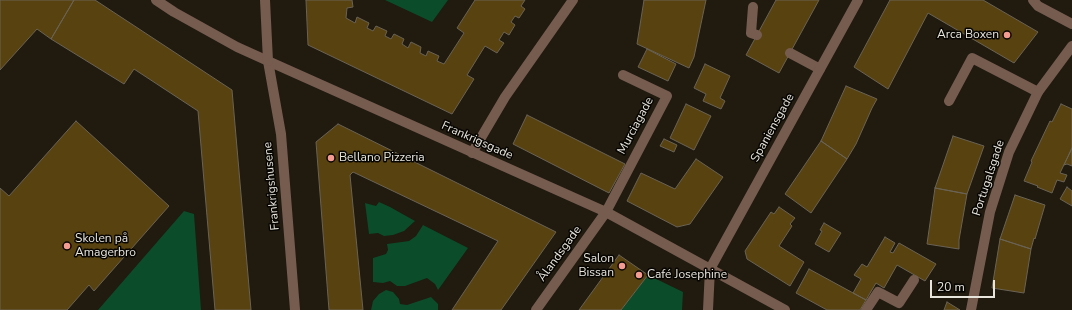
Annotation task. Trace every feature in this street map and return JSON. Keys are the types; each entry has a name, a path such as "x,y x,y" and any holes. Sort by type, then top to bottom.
{"street":[{"name":"Frankrigsgade","path":"156,0 174,12 268,62 606,212 785,310"},
{"name":"Frankrigshusene","path":"265,0 268,62 281,134 295,310"},
{"path":"472,153 506,97 573,0"},
{"name":"Spaniensgade","path":"710,269 858,0"},
{"path":"1033,0 1038,6 1072,24"},
{"path":"753,7 751,33 757,35"},
{"name":"Portugalsgade","path":"970,310 990,212 1009,152 1038,92 1072,46"},
{"path":"790,53 820,69"},
{"path":"949,101 972,58 1038,92"},
{"name":"Murciagade","path":"606,212 667,96 623,75"},
{"name":"Ålandsgade","path":"536,310 606,212"},
{"path":"708,310 710,269"},
{"path":"866,310 878,292 899,303 914,280"}],"green space":[{"path":"385,0 448,0 432,22"},
{"path":"379,202 415,221 404,231 393,235 384,236 378,233 369,234 365,203 376,206"},
{"path":"184,211 194,214 201,310 98,310"},
{"path":"423,225 468,248 438,290 435,284 427,278 405,286 397,286 390,281 383,283 373,282 373,258 386,254 388,250 387,244 409,241 416,236"},
{"path":"648,275 683,292 682,310 621,310"},
{"path":"386,290 393,292 399,299 400,304 407,305 431,297 438,304 438,310 371,310 373,301 379,294"}],"building":[{"path":"0,0 74,0 51,39 37,29 0,70"},
{"path":"74,0 95,0 232,90 251,310 215,310 198,111 134,69 124,84 51,39"},
{"path":"306,0 352,0 353,7 347,8 346,18 355,23 357,17 369,23 367,28 373,31 376,26 387,31 385,36 391,39 394,34 404,39 402,44 408,48 411,42 421,47 420,53 426,56 428,51 439,56 437,61 444,64 464,33 457,28 475,0 525,0 521,6 525,9 519,18 515,16 511,22 515,25 509,35 504,32 499,40 504,43 497,53 485,46 467,75 474,79 452,114 308,45"},
{"path":"644,0 706,0 694,57 689,68 637,44"},
{"path":"776,0 819,0 779,73 746,55"},
{"path":"890,0 983,0 1038,32 1014,63 928,13 888,89 854,67"},
{"path":"647,49 676,64 668,81 638,67"},
{"path":"705,64 730,76 720,98 725,101 721,109 703,101 706,94 694,88"},
{"path":"846,86 877,99 856,144 847,159 821,141"},
{"path":"686,104 711,116 694,150 670,138"},
{"path":"1061,104 1072,109 1072,148 1060,173 1067,175 1064,182 1057,180 1052,193 1024,181 1032,162 1031,161 1050,121 1052,122"},
{"path":"527,115 625,164 609,193 513,144"},
{"name":"Skolen på Amagerbro","path":"76,121 169,206 94,291 89,285 67,310 0,310 0,188 9,196"},
{"path":"338,124 556,232 501,310 452,310 498,241 353,172 350,175 363,310 329,310 316,142"},
{"path":"953,136 984,146 967,194 935,188"},
{"path":"664,139 677,145 674,152 660,146"},
{"path":"821,141 847,159 811,213 785,194"},
{"path":"1072,148 1072,166 1067,164 1064,165"},
{"path":"696,159 723,177 690,224 677,227 627,201 641,173 675,189"},
{"path":"1067,187 1072,191 1072,206 1060,199"},
{"path":"935,188 967,194 959,240 959,249 927,244"},
{"path":"1015,195 1045,205 1031,249 1000,239"},
{"path":"779,207 795,218 790,224 792,226 779,246 804,262 790,286 747,259 745,251 771,212 774,214"},
{"path":"824,223 841,233 829,252 815,244 822,231 820,230"},
{"path":"885,237 895,243 890,252 893,253 899,243 936,264 925,281 897,265 884,288 876,283 866,300 853,293 861,279 854,275 862,264 867,267"},
{"path":"1000,239 1031,249 1024,293 992,288"},
{"path":"619,255 648,275 621,310 579,310"},
{"path":"809,269 866,300 860,310 827,310 796,293"},
{"path":"947,302 960,310 944,310"}],"place":[{"name":"Arca Boxen","path":"1007,35"},
{"name":"Bellano Pizzeria","path":"331,158"},
{"name":"Skolen på Amagerbro","path":"67,246"},
{"name":"Salon Bissan","path":"622,266"},
{"name":"Café Josephine","path":"639,275"}]}
